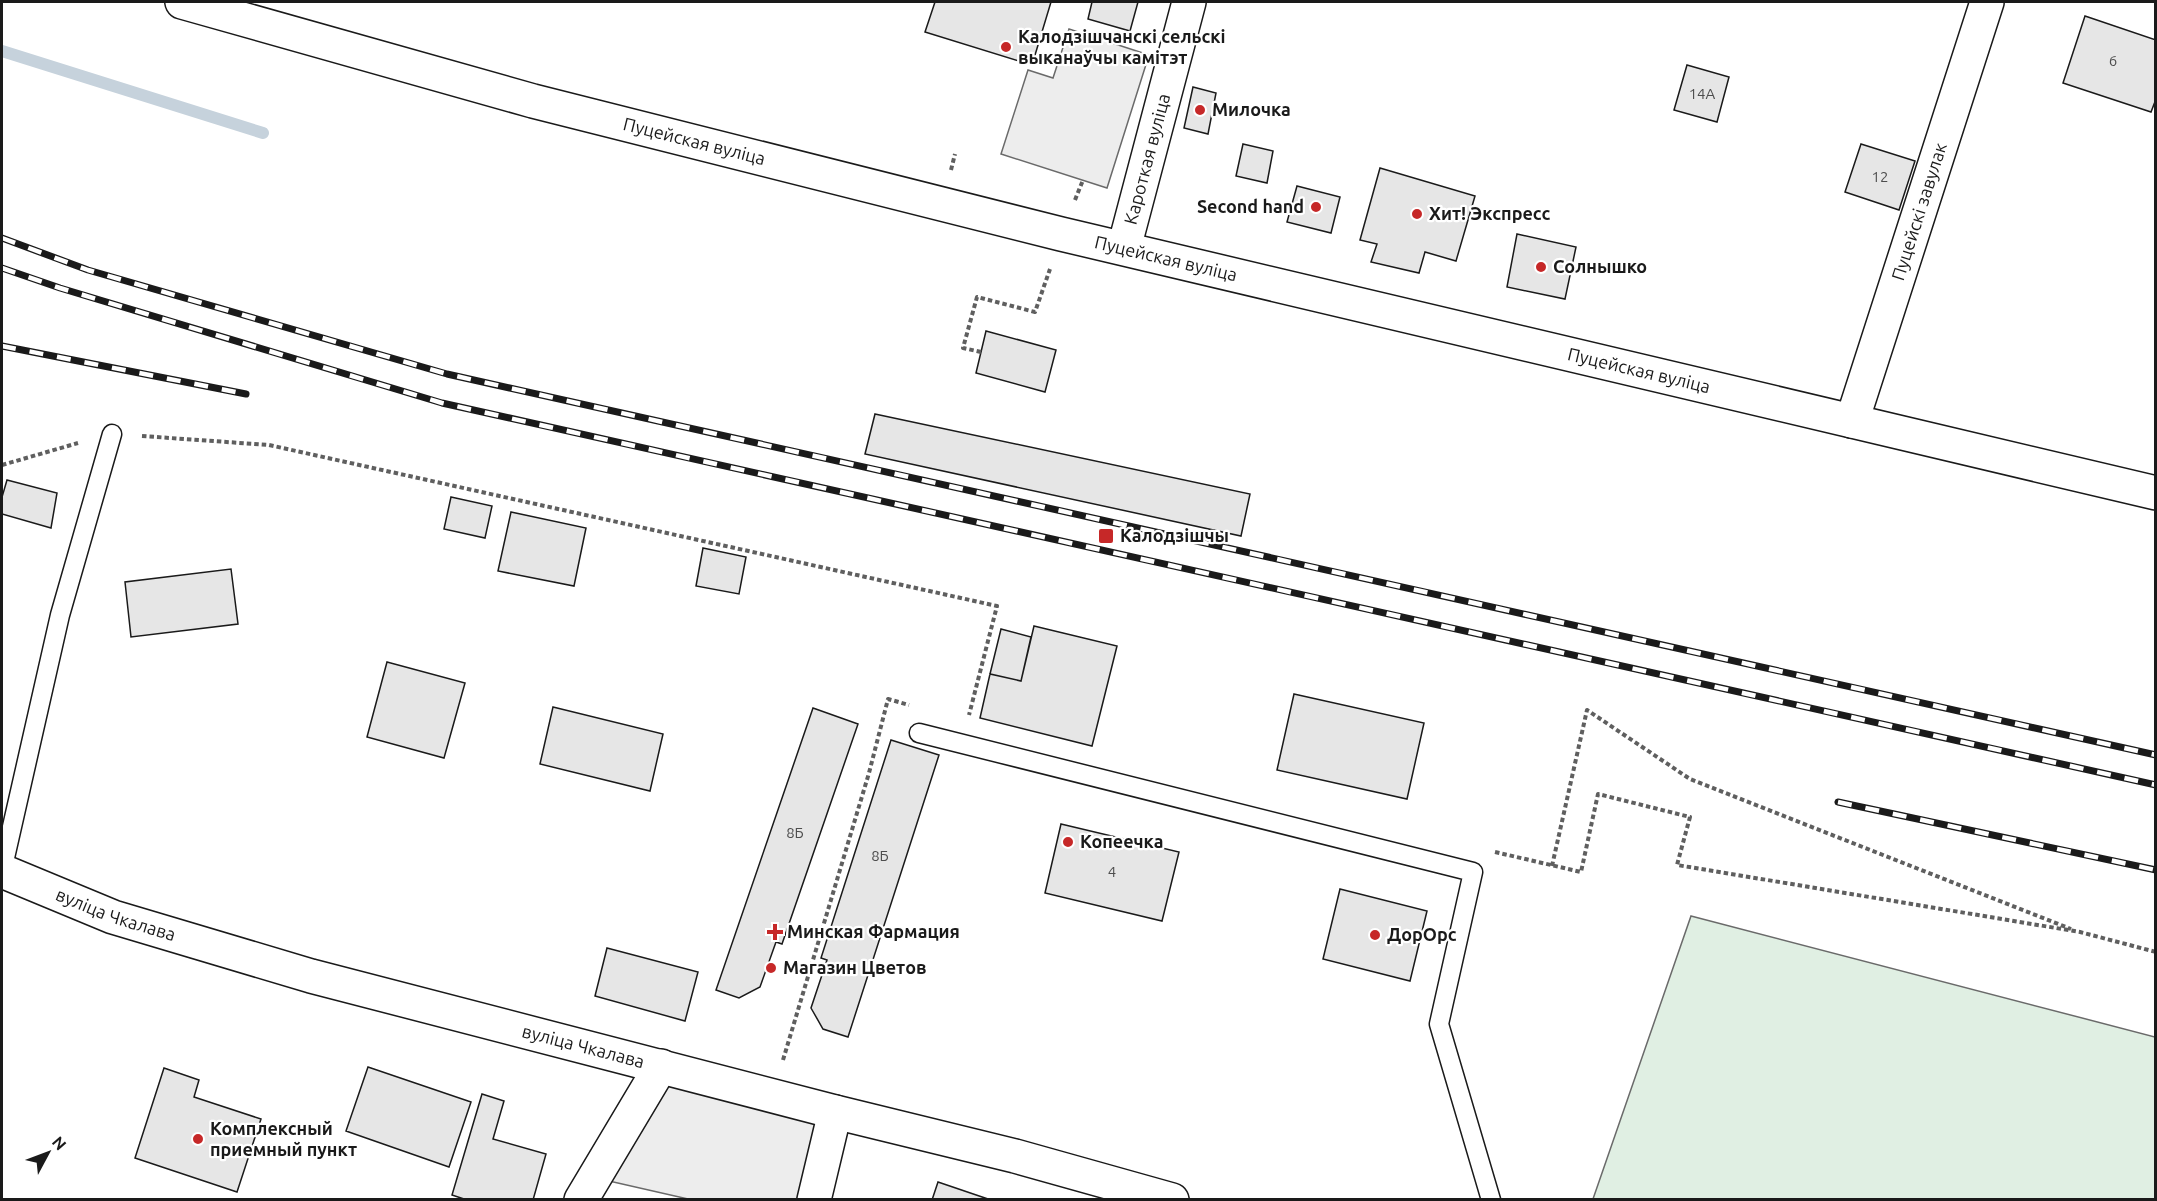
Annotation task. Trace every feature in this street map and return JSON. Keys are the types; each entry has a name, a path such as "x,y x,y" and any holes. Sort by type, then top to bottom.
{"street":[{"name":"Пуцейская вуліца","path":"183,2 533,100 1061,234 2156,493"},
{"name":"Кароткая вуліца","path":"1124,249 1190,2"},
{"name":"Пуцейскі завулак","path":"1852,421 1988,2"},
{"name":"вуліца Чкалава","path":"2,871 105,915 311,976 836,1113 1015,1156 1172,1200"},
{"path":"581,1200 661,1066"},
{"path":"814,1200 836,1113"}],"lane":[{"path":"2,871 60,615 112,434"},
{"path":"918,734 1473,872 1439,1024 1491,1200"}],"path":[{"path":"981,352 963,348 977,297 1035,312 1061,234"},
{"path":"2,465 112,434 269,445 997,606 967,721"},
{"path":"770,1094 795,1023 888,699"},
{"path":"1552,866 1587,710 1690,779 2080,932"},
{"path":"1587,841 1598,794 1690,817 1677,865 2080,932 2156,952"}],"green space":[{"path":"1691,916 2155,1037 2155,1199 1593,1199"}],"shaded area":[{"path":"1069,29 1149,55 1107,188 1001,154 1028,70 1053,78"},
{"path":"671,1075 826,1117 804,1199 688,1199 609,1181"}],"building":[{"name":"Калодзішчанскі сельскі выканаўчы камітэт","path":"935,2 1051,2 1032,65 925,32"},
{"path":"1092,2 1138,2 1130,31 1088,19"},
{"path":"2085,16 2156,40 2156,99 2151,112 2063,83"},
{"path":"1687,65 1729,77 1717,122 1674,110"},
{"name":"Милочка","path":"1193,87 1216,93 1208,134 1184,128"},
{"path":"1243,144 1273,151 1267,183 1236,176"},
{"path":"1861,144 1915,161 1899,210 1845,192"},
{"path":"1380,168 1475,196 1456,261 1425,252 1419,273 1371,262 1377,244 1360,240"},
{"path":"1297,186 1340,197 1331,233 1287,222"},
{"name":"Солнышко","path":"1517,234 1576,247 1565,299 1507,287"},
{"path":"986,331 1056,350 1045,392 976,373"},
{"path":"875,414 1250,494 1241,536 865,454"},
{"path":"7,480 57,493 51,528 2,514 2,497"},
{"path":"451,497 492,506 485,538 444,529"},
{"path":"511,512 586,528 574,586 498,571"},
{"path":"703,548 746,557 739,594 696,586"},
{"path":"231,569 238,624 131,637 125,582"},
{"path":"1034,626 1117,646 1092,746 980,718 990,674 1021,681"},
{"path":"1001,629 1031,637 1021,681 990,674"},
{"path":"387,662 465,683 444,758 367,737"},
{"path":"1294,694 1424,723 1407,799 1277,770"},
{"path":"553,707 663,734 650,791 540,764"},
{"path":"813,708 858,724 782,944 776,942 760,987 739,998 716,990"},
{"path":"891,740 939,755 848,1037 823,1029 811,1008 827,960 821,958"},
{"path":"1061,824 1179,852 1162,921 1045,893"},
{"name":"ДорОрс","path":"1340,889 1427,911 1410,981 1323,959"},
{"path":"607,948 698,972 685,1021 595,996"},
{"path":"368,1067 471,1102 449,1167 346,1131"},
{"name":"Комплексный приемный пункт","path":"164,1068 199,1080 194,1097 261,1119 237,1192 135,1158"},
{"path":"482,1094 504,1101 493,1139 546,1154 533,1200 467,1200 452,1195"},
{"path":"938,1182 991,1200 932,1200"}],"waterway":[{"path":"2,51 263,133"}],"railway":[{"path":"2,238 88,270 447,374 2156,755"},
{"path":"2,268 60,288 442,403 2156,785"},
{"path":"2,346 246,394"},
{"path":"1838,802 2156,870"}],"place":[{"name":"Калодзішчанскі сельскі выканаўчы камітэт","path":"1006,47"},
{"name":"Милочка","path":"1200,110"},
{"name":"Second hand","path":"1316,207"},
{"name":"Хит! Экспресс","path":"1417,214"},
{"name":"Солнышко","path":"1541,267"},
{"name":"Калодзішчы","path":"1106,536"},
{"name":"Копеечка","path":"1068,842"},
{"name":"Минская Фармация","path":"775,932"},
{"name":"ДорОрс","path":"1375,935"},
{"name":"Магазин Цветов","path":"771,968"},
{"name":"Комплексный приемный пункт","path":"198,1139"}]}
